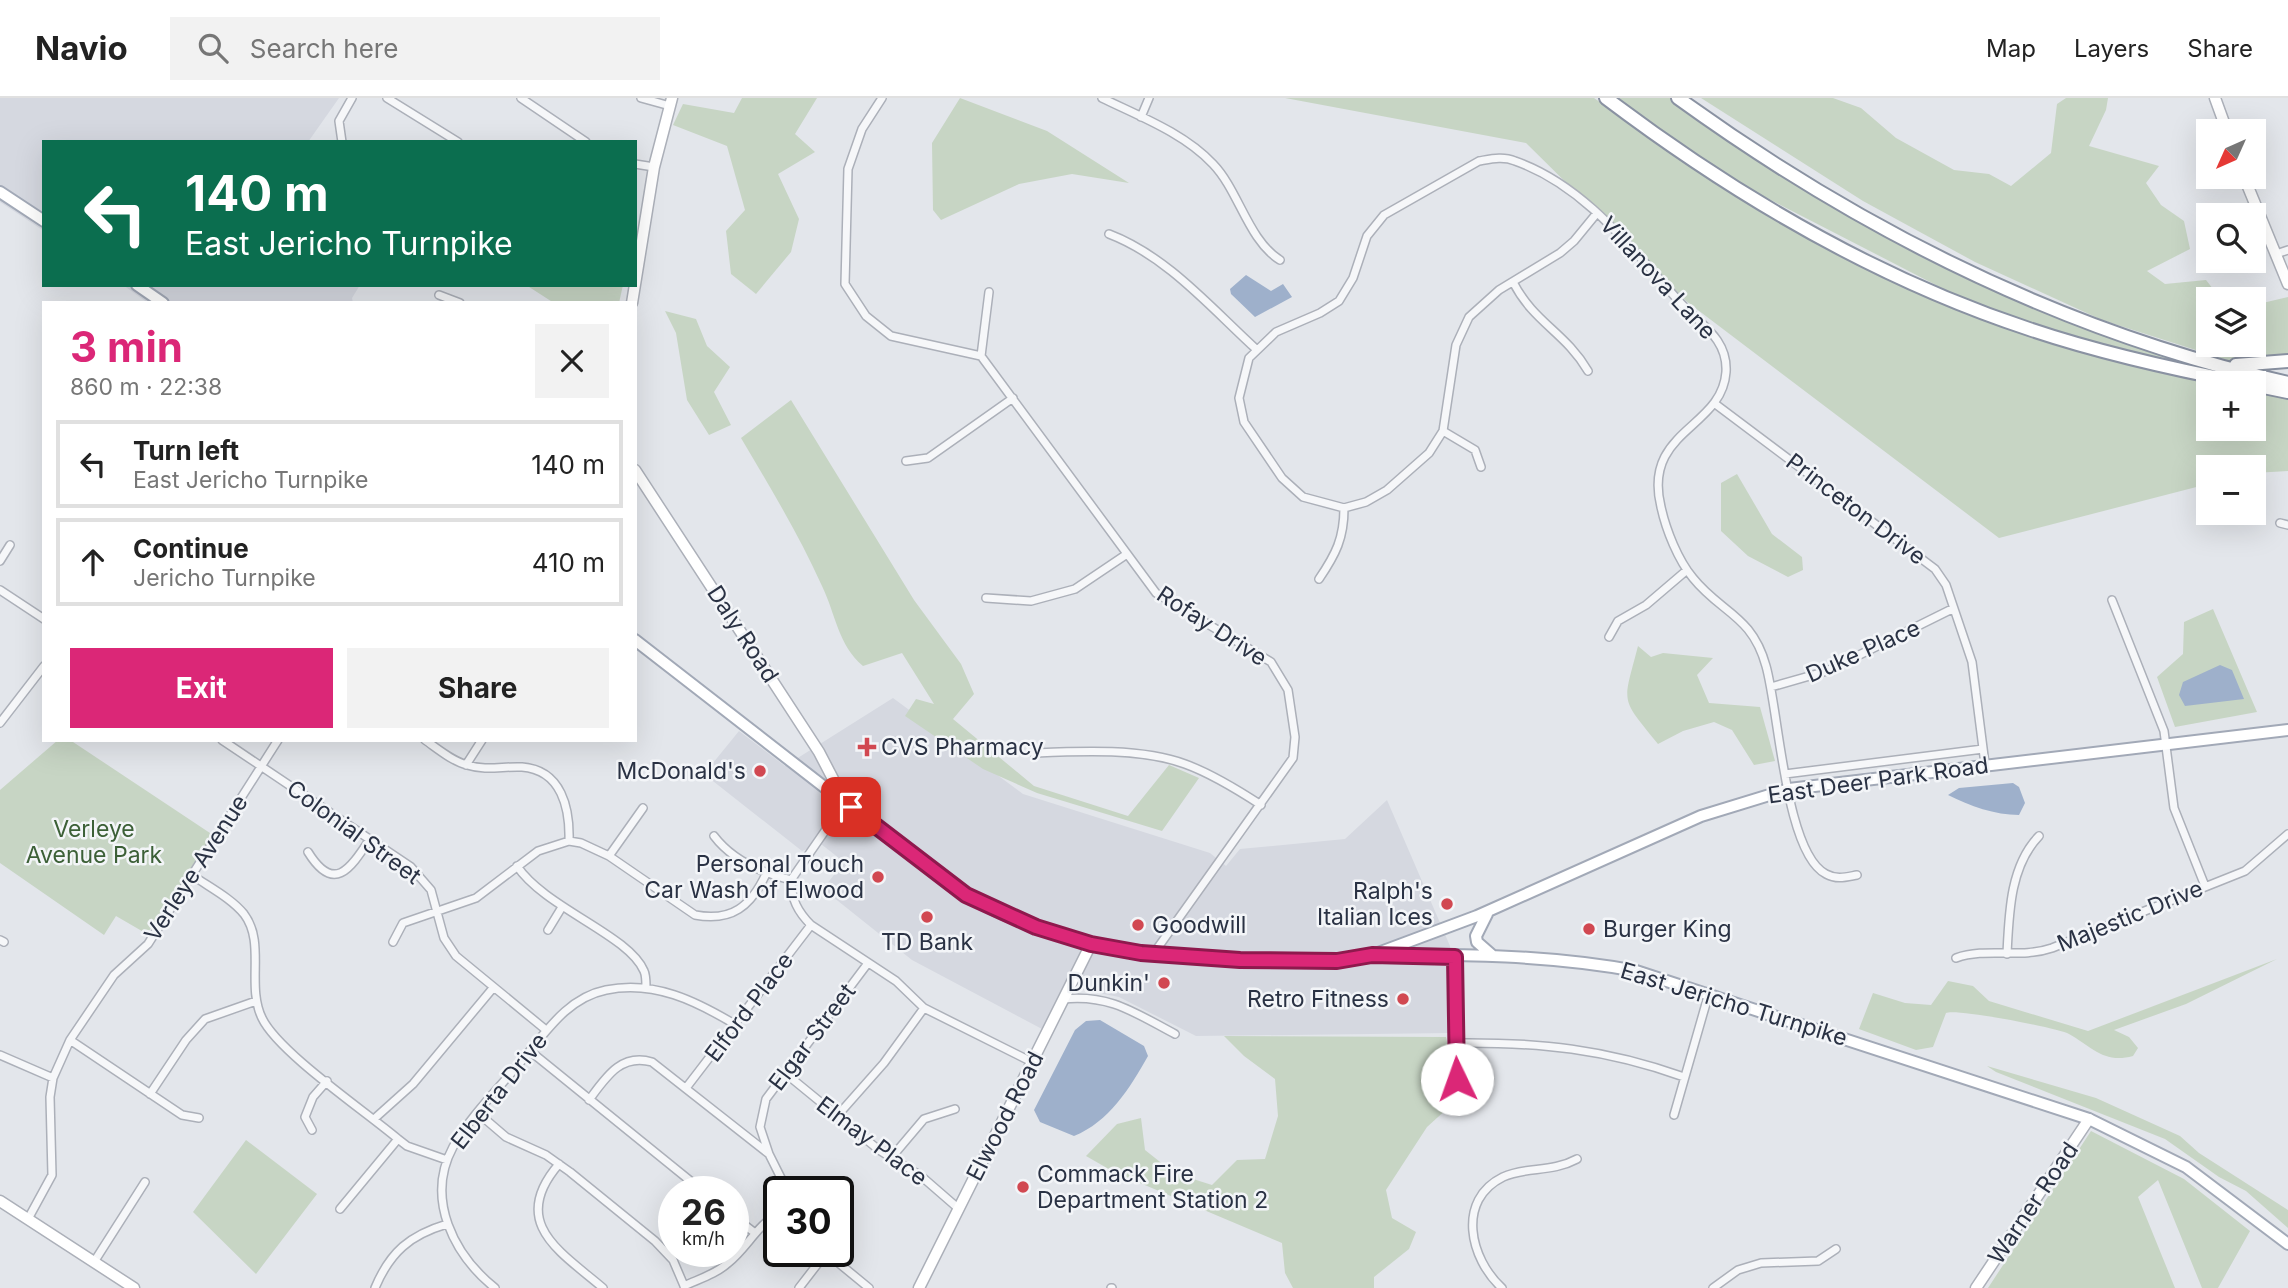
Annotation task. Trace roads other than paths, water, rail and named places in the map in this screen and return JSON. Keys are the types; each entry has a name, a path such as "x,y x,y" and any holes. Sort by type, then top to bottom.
{"highway":[{"path":"1606,98 1678,150 1752,197 1828,240 1925,288 2007,321 2090,348 2196,372"},
{"path":"1678,98 1806,183 1920,249 2029,300 2171,352 2288,383"},
{"path":"2171,352 2240,366 2288,361"},
{"path":"2266,388 2288,394"}],"main road":[{"path":"0,192 42,220"},
{"path":"140,287 160,301"},
{"name":"East Jericho Turnpike","path":"637,642 966,895 1036,927 1091,944 1232,960 1337,961 1372,955 1493,956 1608,966 1709,993 2089,1119 2186,1167 2288,1244"},
{"name":"East Deer Park Road","path":"1372,955 1491,910 1701,816 1789,789 2166,742 2288,730"},
{"path":"1491,910 1478,926 1476,936 1477,942 1493,956"}],"street":[{"path":"342,140 339,121 352,98"},
{"path":"387,98 455,140"},
{"path":"521,98 583,140"},
{"path":"637,253 640,223 671,102 640,98"},
{"path":"882,98 862,129 848,171 845,284 866,316 891,336 981,356 989,292"},
{"path":"1102,98 1184,141 1214,165 1268,253 1280,260"},
{"path":"1141,117 1149,98"},
{"path":"2215,98 2223,119"},
{"name":"Villanova Lane","path":"1343,508 1315,502 1292,489 1244,422 1239,398 1243,373 1256,349 1276,332 1320,313 1339,301 1353,278 1367,236 1384,215 1479,161 1495,158 1514,160 1569,192 1597,213 1716,337 1725,361 1726,373 1720,394 1669,447 1659,468 1657,482 1661,510 1687,570 1702,588 1750,630 1760,647 1771,687 1785,774 1802,844 1809,858 1819,869 1834,878 1857,875"},
{"path":"637,164 654,167"},
{"path":"2249,189 2288,284"},
{"path":"1319,579 1336,555 1343,537 1343,508 1366,502 1387,490 1429,453 1443,431 1460,331 1469,317 1499,290 1574,242 1597,213"},
{"path":"1109,234 1131,242 1165,267 1256,349"},
{"path":"2276,254 2288,250"},
{"path":"1513,282 1528,309 1576,350 1588,371"},
{"path":"439,295 455,301"},
{"name":"Rofay Drive","path":"981,356 1156,593 1271,662 1289,690 1295,737 1293,758 1154,953"},
{"path":"906,461 928,458 1013,398"},
{"name":"Princeton Drive","path":"1714,403 1935,569 1946,585 1976,677 1986,764"},
{"path":"1443,431 1475,450 1482,467"},
{"name":"Daly Road","path":"637,473 819,752 845,802"},
{"path":"0,561 10,545"},
{"path":"986,598 1031,601 1075,589 1127,554"},
{"path":"1609,637 1618,621 1646,605 1687,570"},
{"path":"0,590 42,619"},
{"path":"2112,600 2166,742 2174,808 2205,886"},
{"name":"Duke Place","path":"1771,687 1838,667 1952,609"},
{"path":"0,723 42,669"},
{"name":"Colonial Street","path":"225,742 418,873 431,890 448,946 467,967 546,1030"},
{"name":"Verleye Avenue","path":"29,1219 52,1175 49,1118 53,1078 70,1040 114,975 148,944 277,742"},
{"path":"428,742 466,765 489,770 524,767 549,778 564,798 569,841"},
{"path":"466,765 481,742"},
{"path":"1785,774 1983,749"},
{"path":"1034,753 1101,751 1173,760 1186,764 1261,805"},
{"path":"845,802 796,868 791,880 794,902 811,925 896,982 924,1008 1032,1062"},
{"path":"608,856 643,808"},
{"name":"Majestic Drive","path":"1956,958 1972,952 2028,954 2052,948 2245,871 2288,834"},
{"path":"714,836 725,850 766,874 791,880"},
{"path":"2007,954 2013,891 2026,850 2039,836"},
{"path":"308,852 317,866 328,874 338,875 348,870 370,839"},
{"path":"393,942 403,923 476,898 538,851 569,841 582,843 608,856 682,906 708,918 722,917 745,907 766,874"},
{"path":"517,866 531,884 626,949 645,972 646,987 692,1001 736,1025"},
{"path":"192,876 233,904 250,922 256,1002 270,1031 407,1146 447,1160"},
{"path":"548,930 562,907"},
{"name":"Elford Place","path":"686,1088 811,925"},
{"name":"Elwood Road","path":"919,1288 1091,944"},
{"path":"1455,957 1457,1079"},
{"name":"Elgar Street","path":"769,1154 760,1127 766,1099 868,963"},
{"name":"Elberta Drive","path":"495,1288 462,1255 447,1224 443,1195 447,1160 453,1147 559,1015 590,995 606,990 646,987"},
{"path":"374,1119 413,1084 493,988"},
{"path":"1674,1115 1709,993"},
{"path":"1063,999 1082,997 1114,1001 1175,1034"},
{"path":"150,1094 195,1028 205,1019 256,1002"},
{"path":"838,1115 884,1063 924,1008"},
{"path":"70,1040 182,1115 199,1118"},
{"path":"1455,1044 1543,1044 1590,1050 1684,1077"},
{"path":"530,1051 684,1176"},
{"path":"0,1055 53,1078"},
{"path":"589,1100 617,1066 628,1060 652,1062 769,1154 780,1176"},
{"name":"Elmay Place","path":"785,1073 959,1209"},
{"path":"312,1130 305,1117 308,1107 327,1081"},
{"path":"891,1158 924,1119 955,1109"},
{"path":"478,1113 506,1137 559,1164 666,1250 685,1287 730,1262 763,1226"},
{"name":"Warner Road","path":"1976,1288 2089,1119"},
{"path":"340,1209 398,1139"},
{"path":"1502,1288 1476,1254 1472,1227 1477,1205 1484,1193 1502,1178 1513,1174 1560,1169 1577,1159"},
{"path":"559,1164 546,1181 538,1200 541,1227 553,1246 603,1288"},
{"path":"94,1262 145,1182"},
{"path":"0,1201 134,1288"},
{"path":"375,1288 382,1270 400,1246 422,1231 447,1224"},
{"path":"749,1228 755,1233"},
{"path":"1713,1288 1738,1270 1761,1263 1818,1261 1836,1249"},
{"path":"799,1288 814,1267"},
{"path":"843,1267 869,1288"}],"water":[{"path":"1246,275 1271,291 1283,284 1292,297 1255,317 1231,294 1230,289"},
{"path":"2220,665 2232,670 2244,699 2185,706 2179,695 2183,682"},
{"path":"2013,783 2019,787 2025,803 2019,815 1983,809 1948,795 1959,788"},
{"path":"1100,1020 1144,1046 1148,1056 1126,1092 1108,1113 1074,1136 1040,1122 1034,1110 1075,1030 1086,1021"}],"place":[{"name":"CVS Pharmacy","path":"867,747"},
{"name":"McDonald's","path":"760,771"},
{"name":"Personal Touch Car Wash of Elwood","path":"878,877"},
{"name":"Ralph's Italian Ices","path":"1447,904"},
{"name":"TD Bank","path":"927,917"},
{"name":"Goodwill","path":"1138,925"},
{"name":"Burger King","path":"1589,929"},
{"name":"Dunkin'","path":"1164,983"},
{"name":"Retro Fitness","path":"1403,999"},
{"name":"Commack Fire Department Station 2","path":"1023,1187"}],"park label":[{"name":"Verleye Avenue Park","path":"94,842"}]}
